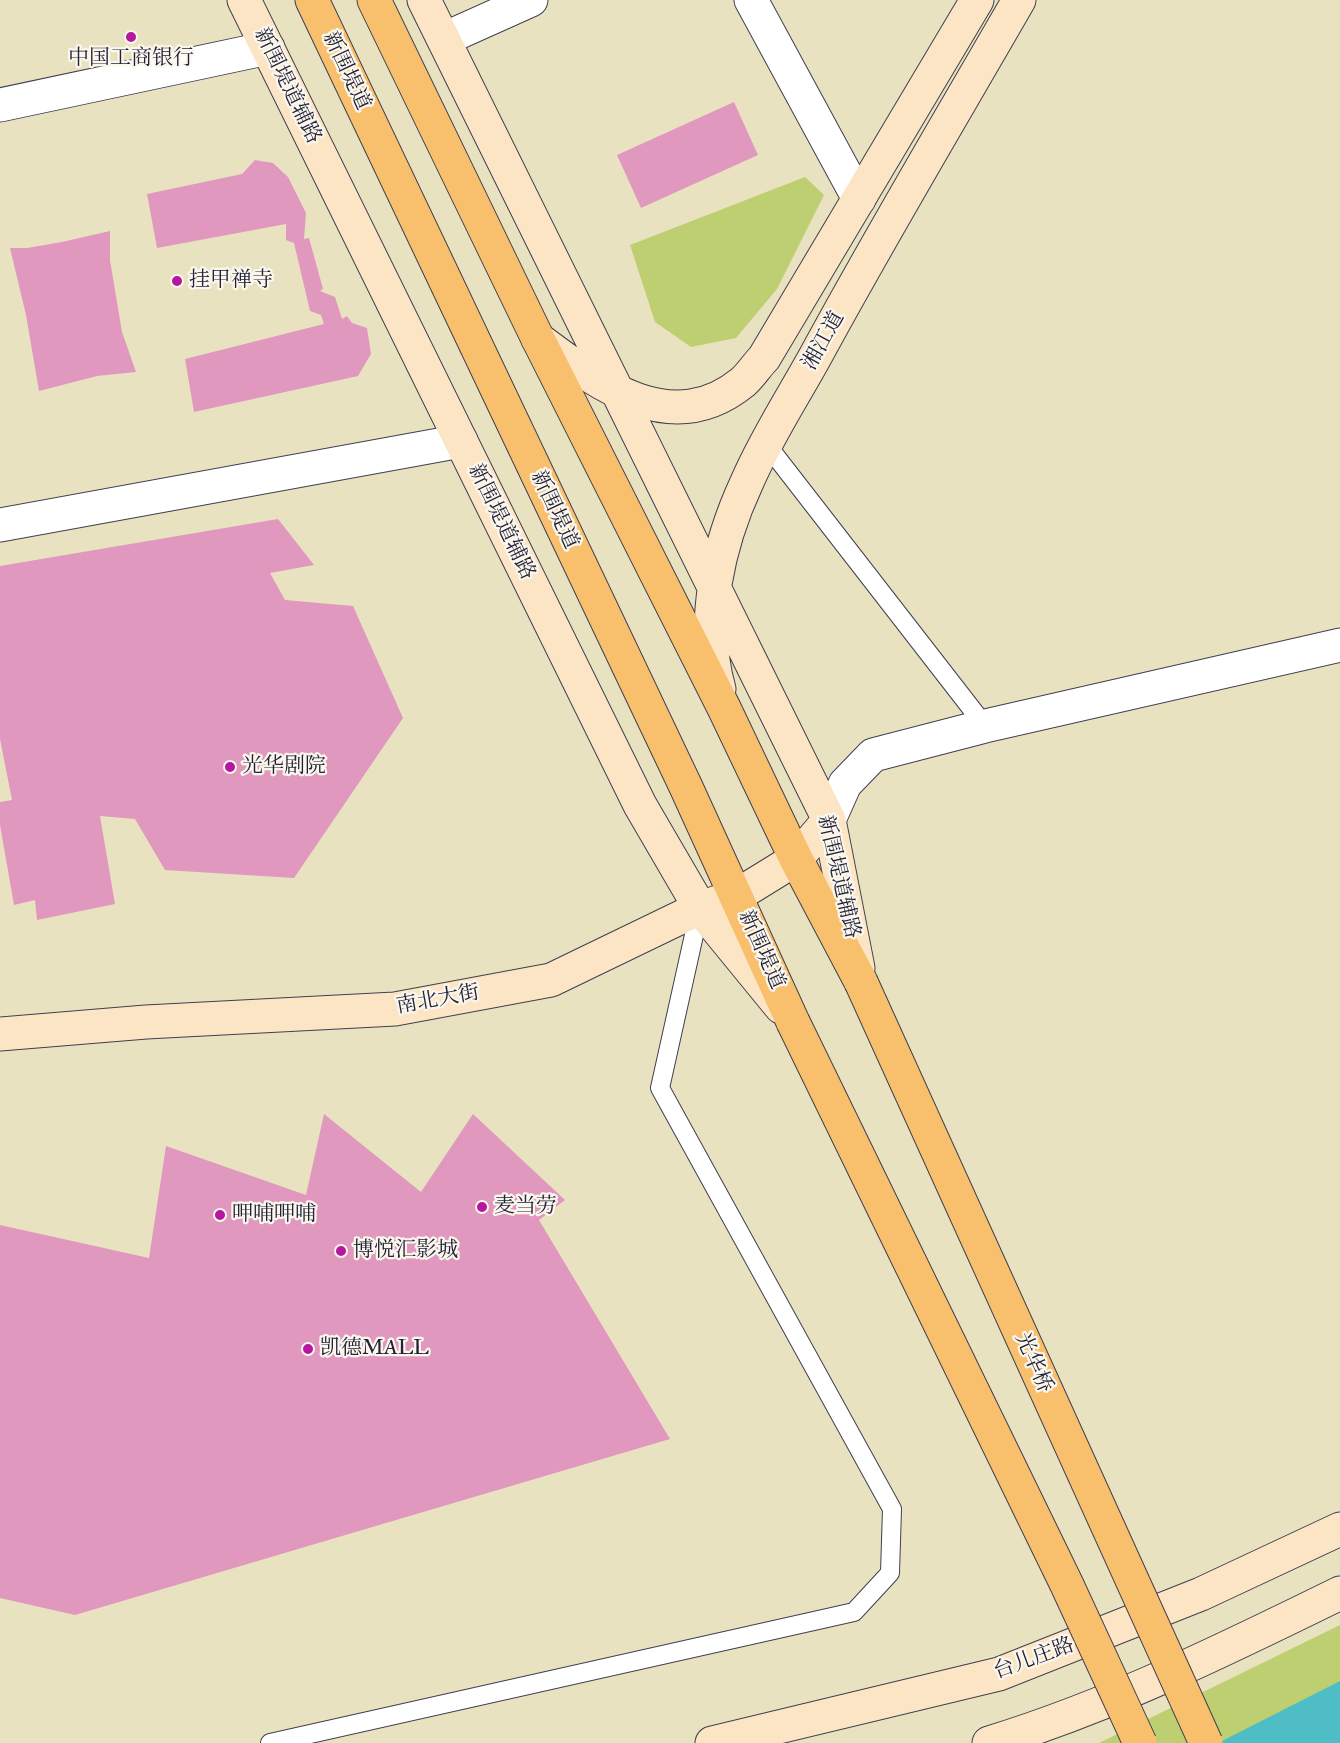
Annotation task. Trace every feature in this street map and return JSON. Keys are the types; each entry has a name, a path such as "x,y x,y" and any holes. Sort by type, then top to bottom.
{"highway":[{"name":"新围堤道","path":"312,0 736,896 793,1022"},
{"path":"374,0 538,339 724,708 796,859 861,982"},
{"name":"光华桥","path":"861,982 1206,1743"},
{"path":"793,1022 1067,1585 1140,1743"}],"street":[{"name":"新围堤道辅路","path":"244,0 640,805 700,908 793,1022"},
{"name":"新围堤道辅路","path":"424,0 615,392 829,820 861,982"},
{"path":"444,39 531,0"},
{"path":"752,0 859,199"},
{"name":"湘江道","path":"538,339 615,392 662,406 687,407 714,399 742,382 764,358 977,0"},
{"name":"湘江道","path":"724,708 713,668 710,637 715,591 724,547 747,482 852,290 1019,0"},
{"path":"0,105 268,48"},
{"path":"0,525 461,441"},
{"path":"829,820 845,784 873,755 985,726 1340,645"},
{"name":"南北大街","path":"0,1034 146,1022 395,1009 551,980 700,908 736,896 796,859 829,820"},
{"name":"台儿庄路","path":"712,1743 999,1674 1202,1594 1340,1529"},
{"path":"989,1743 1051,1724 1246,1639 1340,1593"}],"lane":[{"path":"767,445 985,726"},
{"path":"270,1743 854,1612 890,1573 892,1509 660,1088 700,908"}],"green space":[{"path":"805,177 824,195 777,289 736,338 691,347 655,322 630,245"},
{"path":"1340,1625 1340,1743 1099,1743"}],"water":[{"path":"1340,1681 1340,1743 1218,1743"}],"building":[{"path":"734,102 758,155 641,208 617,155"},
{"path":"255,160 273,163 288,177 306,213 304,239 309,238 323,289 320,291 335,297 342,319 347,316 352,323 367,328 371,354 358,376 194,412 185,359 324,324 321,315 310,311 294,243 286,240 286,224 157,248 147,194 242,174"},
{"path":"110,231 110,260 122,332 136,372 97,376 39,391 26,315 10,248 27,248"},
{"name":"光华剧院","path":"278,519 314,565 270,573 285,600 353,606 403,718 294,878 165,870 135,819 100,816 115,904 37,920 35,900 14,905 0,825 0,802 12,800 0,739 0,566"},
{"name":"凯德MALL","path":"324,1114 421,1192 473,1114 565,1200 539,1220 670,1439 75,1615 0,1598 0,1225 149,1258 166,1146 306,1195"}],"place":[{"name":"中国工商银行","path":"131,37"},
{"name":"挂甲禅寺","path":"177,281"},
{"name":"光华剧院","path":"230,767"},
{"name":"麦当劳","path":"482,1207"},
{"name":"呷哺呷哺","path":"220,1215"},
{"name":"博悦汇影城","path":"341,1251"},
{"name":"凯德MALL","path":"308,1349"}]}
